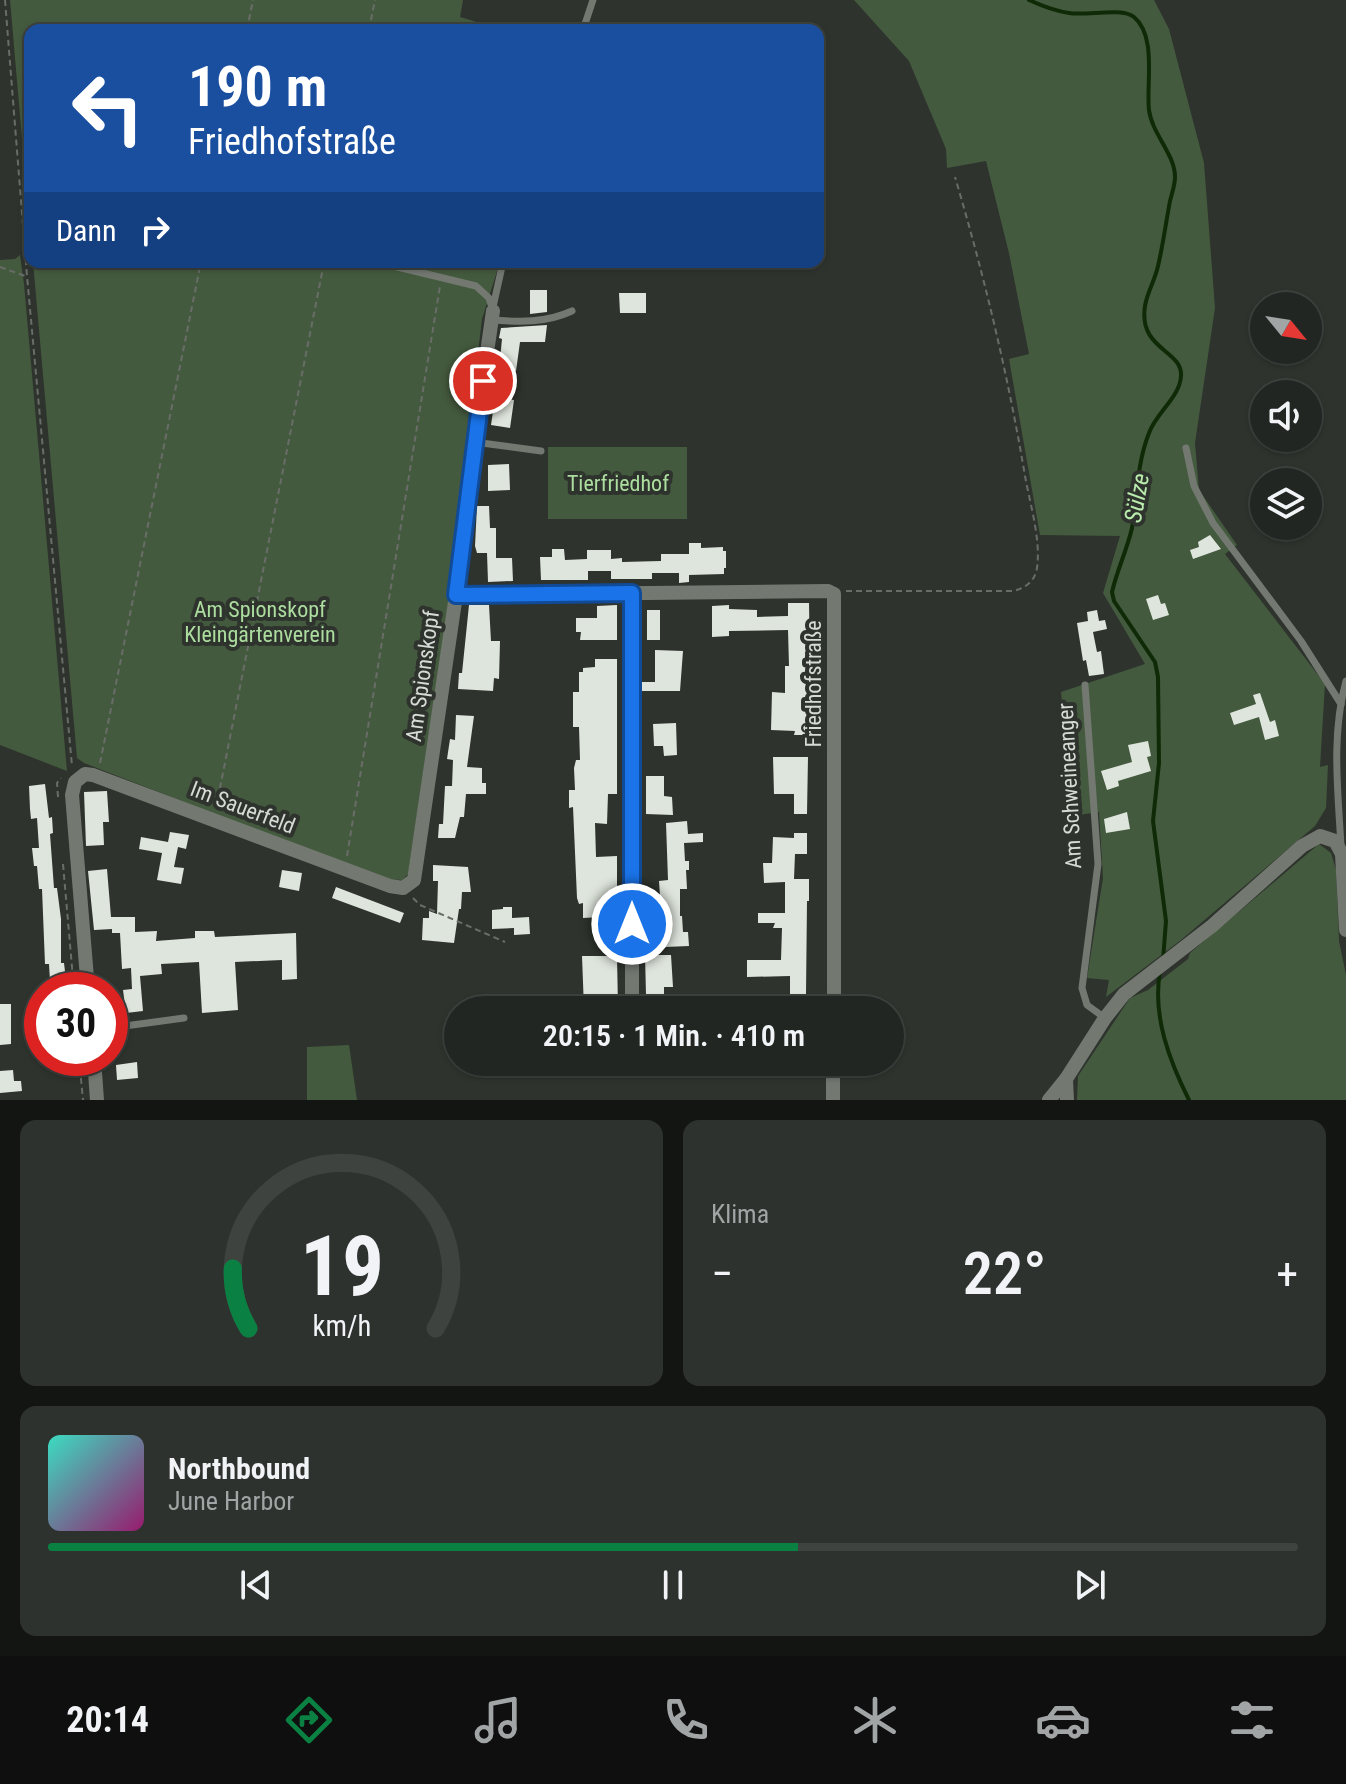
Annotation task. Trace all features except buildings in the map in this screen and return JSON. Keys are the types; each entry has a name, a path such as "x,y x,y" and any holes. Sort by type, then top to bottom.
{"street":[{"name":"Am Spionskopf","path":"408,886 416,873 492,316"},
{"path":"632,593 632,996"},
{"name":"Friedhofstraße","path":"456,595 833,593 836,597 834,996"},
{"name":"Im Sauerfeld","path":"80,777 86,773 98,776 390,886 408,886"},
{"path":"80,777 72,795 87,972"},
{"path":"1049,1100 1124,994 1182,950 1302,846 1320,836 1335,841 1342,854 1346,930"},
{"path":"95,1076 97,1100"},
{"path":"833,1076 833,1100"},
{"path":"1066,1079 1067,1100"}],"lane":[{"path":"585,24 593,0"},
{"path":"403,268 478,287 489,298 492,316 524,322 555,319 572,311"},
{"name":"Am Spionskopf","path":"492,316 502,268"},
{"path":"474,442 541,451"},
{"path":"1186,448 1194,486 1213,523 1301,641 1341,704"},
{"path":"1342,854 1336,752 1346,681"},
{"name":"Am Schweineanger","path":"1085,685 1098,864 1082,988 1089,1007 1105,1018"},
{"path":"128,1026 184,1018"}],"path":[{"path":"5,0 24,238"},
{"path":"248,24 253,0"},
{"path":"370,24 375,0"},
{"path":"833,593 1012,591 1028,585 1036,572 1032,515 1012,398 986,284 955,177"},
{"path":"0,267 27,276"},
{"path":"26,268 71,762 80,777"},
{"path":"98,776 200,268"},
{"path":"214,820 323,268"},
{"path":"345,869 442,277"},
{"path":"408,886 420,905 505,942"},
{"path":"81,1076 83,1100"}],"green space":[{"path":"10,0 463,0 460,17 484,24 24,24 24,162"},
{"path":"854,0 1154,0 1169,29 1204,163 1215,308 1195,443 1199,490 1237,545 1225,554 1325,684 1320,767 1328,765 1326,808 1315,826 1181,940 1106,997 1109,980 1087,978 1103,878 1099,812 1072,816 1061,692 1145,664 1103,593 1120,536 1040,535 1009,359 1029,354 1009,253 986,161 947,168 946,149 909,61"},
{"path":"20,255 67,771 0,745 0,260 15,259"},
{"name":"Am Spionskopf Kleingärtenverein","path":"34,268 498,268 482,319 449,598 408,874 402,880 383,879 77,758"},
{"name":"Tierfriedhof","path":"548,447 687,447 687,519 548,519"},
{"path":"1319,844 1331,853 1336,870 1339,941 1346,975 1346,1100 1077,1100 1078,1076 1130,998 1148,990 1188,959 1190,953"},
{"path":"349,1045 357,1100 307,1100 307,1047"}],"waterway":[{"name":"Sülze","path":"1029,0 1076,14 1128,14 1141,25 1148,48 1151,119 1174,169 1174,186 1158,266 1146,301 1145,321 1154,341 1180,367 1180,384 1152,426 1145,444 1132,528 1112,592 1114,601 1155,662 1158,677 1159,763 1153,821 1166,921 1163,960"},
{"name":"Sülze","path":"1160,972 1158,1005 1164,1038 1189,1100"}],"route":[{"path":"483,381 456,595 632,593 632,924"}]}
